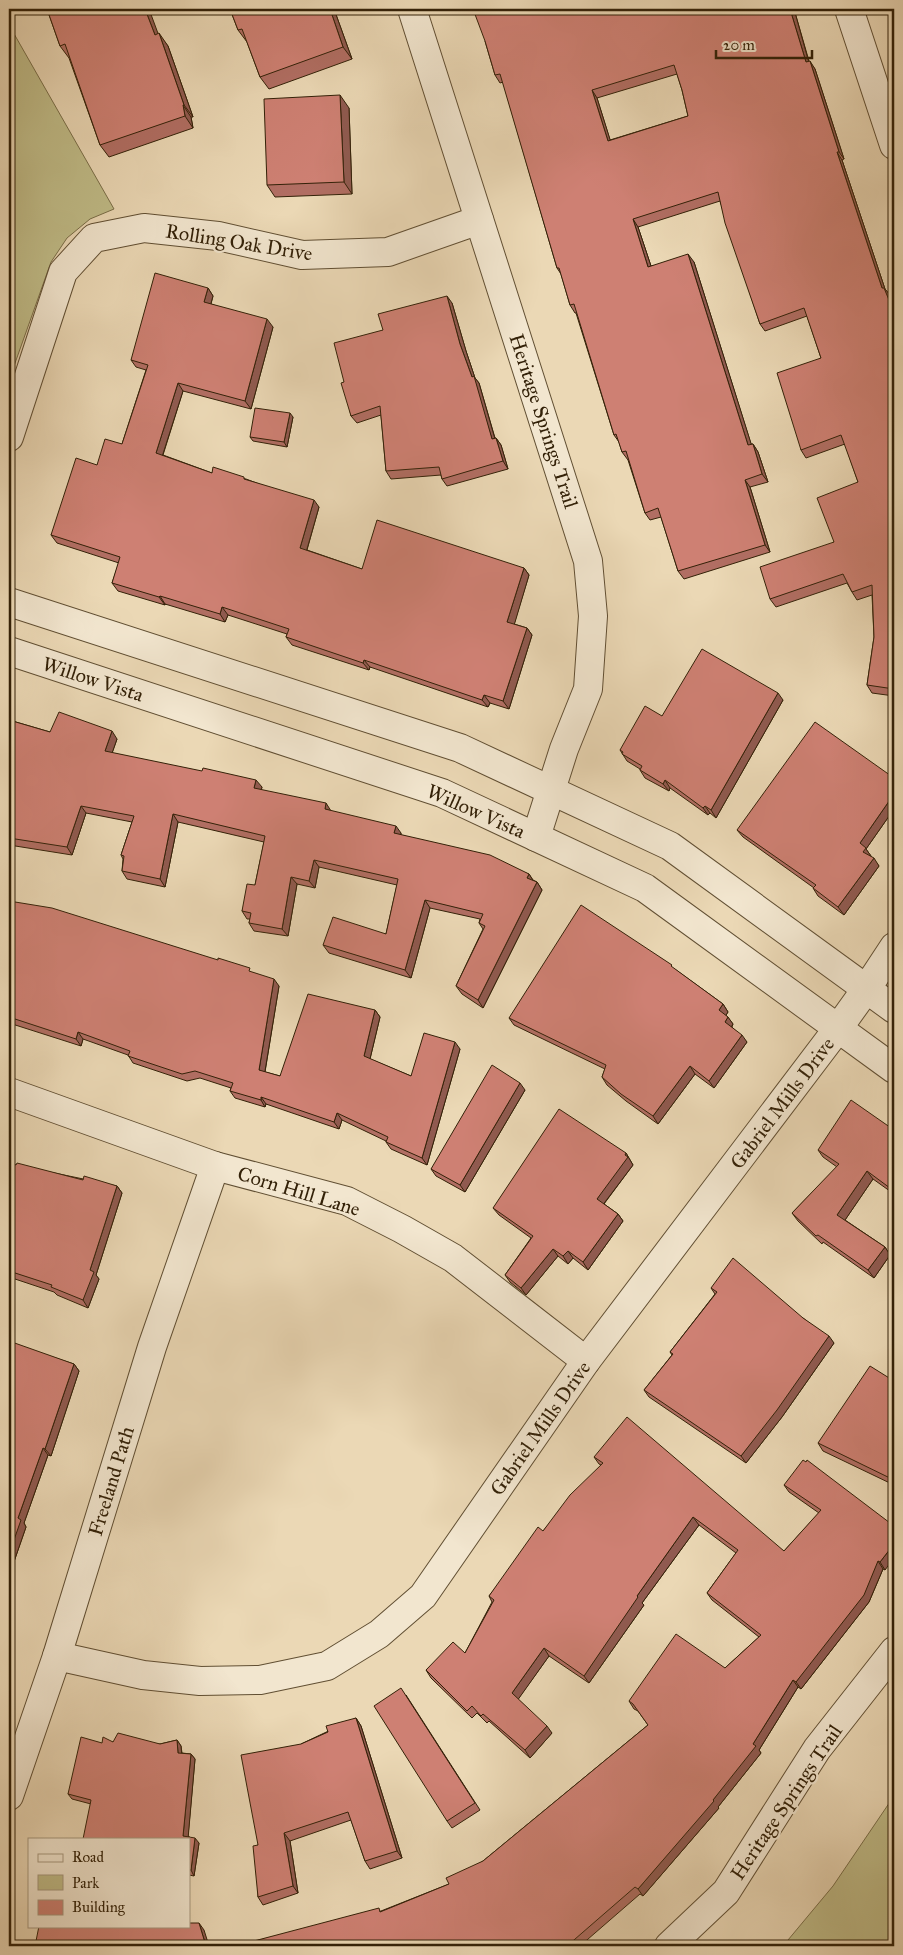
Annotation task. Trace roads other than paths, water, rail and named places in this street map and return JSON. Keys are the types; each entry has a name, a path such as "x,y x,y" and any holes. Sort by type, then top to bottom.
{"street":[{"name":"Heritage Springs Trail","path":"412,9 588,561 593,616 588,688 536,837"},
{"path":"849,9 894,145"},
{"name":"Rolling Oak Drive","path":"9,437 63,272 94,238 144,228 218,236 302,255 388,252 479,220"},
{"path":"9,602 460,748 670,846 894,1008"},
{"name":"Willow Vista","path":"9,651 442,793 646,888 839,1027 894,1069"},
{"name":"Gabriel Mills Drive","path":"57,1656 143,1675 200,1681 260,1680 327,1666 379,1634 423,1596 586,1361 839,1027 894,947"},
{"name":"Corn Hill Lane","path":"9,1092 216,1166 347,1201 453,1258 586,1361"},
{"name":"Freeland Path","path":"9,1796 57,1656 152,1347 216,1166"},
{"name":"Heritage Springs Trail","path":"669,1946 726,1892 817,1749 894,1651"}]}
